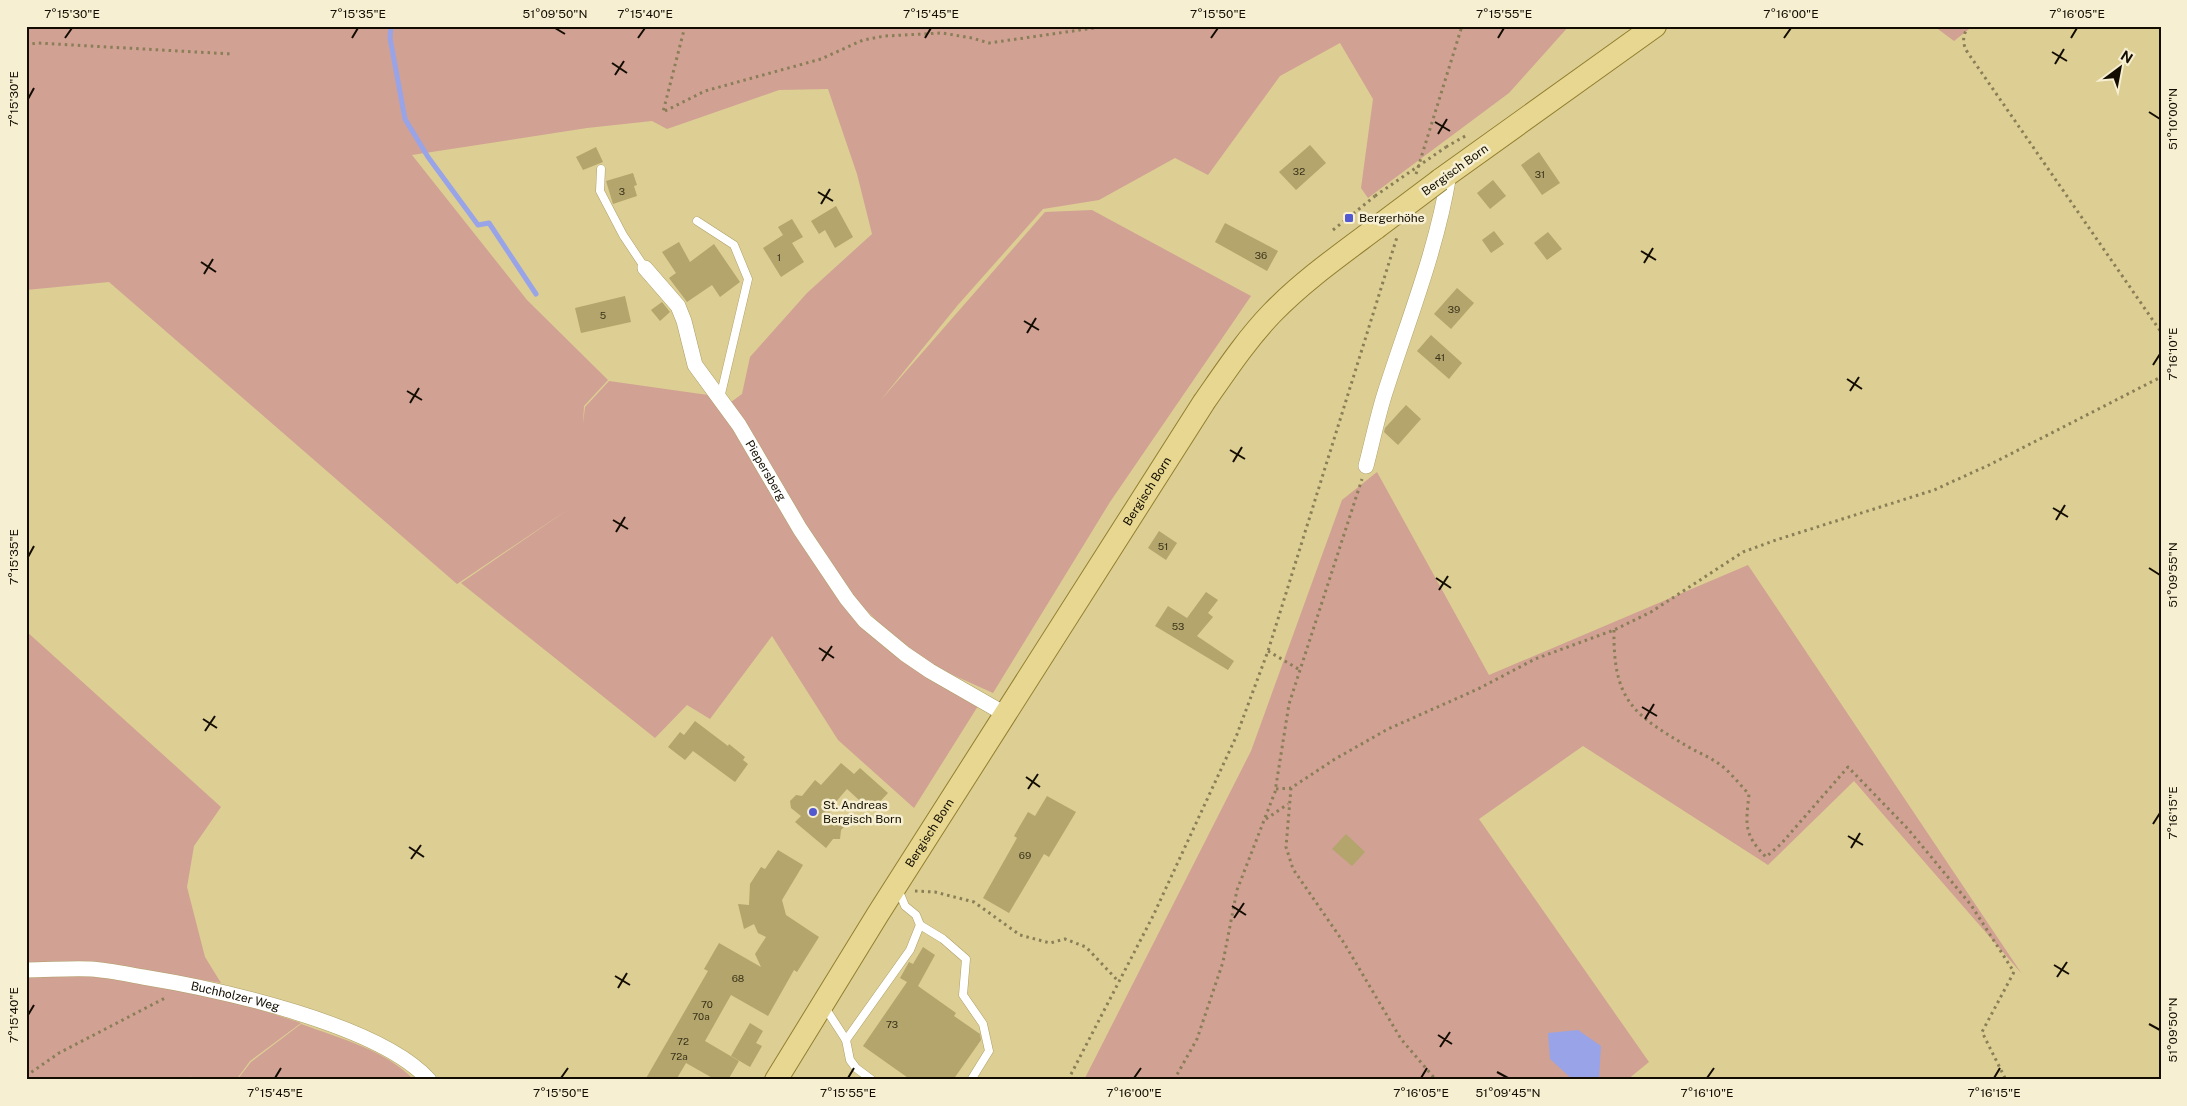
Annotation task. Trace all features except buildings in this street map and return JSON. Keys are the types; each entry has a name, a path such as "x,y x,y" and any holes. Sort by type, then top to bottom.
{"main road":[{"name":"Bergisch Born","path":"776,1080 823,1004 906,888 1005,714 1175,445 1216,384 1254,333 1306,281 1444,177 1655,26"}],"street":[{"path":"1366,466 1384,396 1431,249 1445,196 1444,177"},
{"name":"Piepersberg","path":"645,268 678,306 684,321 695,365 739,425 800,529 847,600 865,621 886,640 930,671 1005,714"},
{"name":"Buchholzer Weg","path":"26,970 92,969 203,988 261,1002 376,1043 403,1058 429,1080"}],"lane":[{"name":"Piepersberg","path":"601,169 600,191 645,268"},
{"path":"697,222 734,246 748,279 720,398"},
{"path":"906,888 905,906 916,915 920,925 943,939 966,959 963,995 983,1024 989,1051 971,1080"},
{"path":"846,1040 910,950 920,925"},
{"path":"823,1004 846,1040 850,1060 856,1068 872,1080"}],"path":[{"path":"685,26 663,112 705,91 821,59 863,40 885,36 942,33 989,43 1108,26"},
{"path":"1416,176 1462,26"},
{"path":"1969,26 1963,40 1968,53 2161,332"},
{"path":"26,45 37,43 232,54"},
{"path":"1333,230 1375,196 1446,147"},
{"path":"1068,1080 1154,916 1223,769 1268,651 1398,232"},
{"path":"1276,789 1291,788 1328,762 1388,729 1478,689 1535,659 1614,630 1651,612 1743,552 1934,490 1989,465 2161,377"},
{"path":"1174,1080 1197,1039 1223,962 1237,890 1276,789 1289,704 1346,533 1366,466"},
{"path":"1614,630 1613,658 1624,695 1632,708 1671,736 1722,766 1749,794 1746,824 1753,844 1766,857 1781,844 1848,767 1908,829 1971,905 2014,972 1982,1032 2006,1080"},
{"path":"1268,651 1300,670"},
{"path":"1291,788 1288,804 1286,847 1293,869 1344,943 1401,1039 1436,1080"},
{"path":"1265,819 1288,804"},
{"path":"906,888 935,892 974,902 1020,935 1050,943 1065,939 1086,947 1119,982"},
{"path":"26,1076 59,1053 175,993"}],"shaded area":[{"path":"26,26 377,26 378,28 379,26 1569,26 1509,93 1368,198 1361,188 1373,99 1340,43 1280,76 1208,175 1175,158 1099,200 1043,209 957,306 880,401 1045,212 1092,210 1251,296 1110,502 993,693 933,666 890,634 849,593 803,524 731,402 742,394 750,357 807,293 872,234 857,174 828,89 779,90 667,129 652,121 587,128 412,155 527,300 608,380 584,406 583,424 585,407 609,381 708,395 732,428 794,532 841,602 978,706 914,808 838,740 772,636 710,719 687,705 655,738 461,583 570,508 457,584 109,282 26,290"},
{"path":"1934,26 1973,26 1954,41"},
{"path":"1377,472 1489,675 1748,565 2022,974 1854,781 1768,865 1583,746 1479,819 1649,1062 1627,1080 1084,1080 1251,751 1342,500"},
{"path":"26,631 221,807 194,846 187,887 205,957 221,983 93,962 26,963"},
{"path":"89,973 203,991 301,1023 250,1061 236,1080 203,1080 189,1076 200,1080 26,1080 26,977"},
{"path":"301,1024 376,1053 403,1070 414,1080 237,1080 251,1062"}],"water":[{"path":"1578,1030 1601,1046 1599,1079 1573,1080 1550,1059 1548,1033"}],"waterway":[{"path":"391,26 390,38 405,119 428,157 478,225 489,223 536,294"}],"place":[{"name":"Bergerhöhe","path":"1349,218"},
{"name":"St. Andreas Bergisch Born","path":"813,812"}]}
